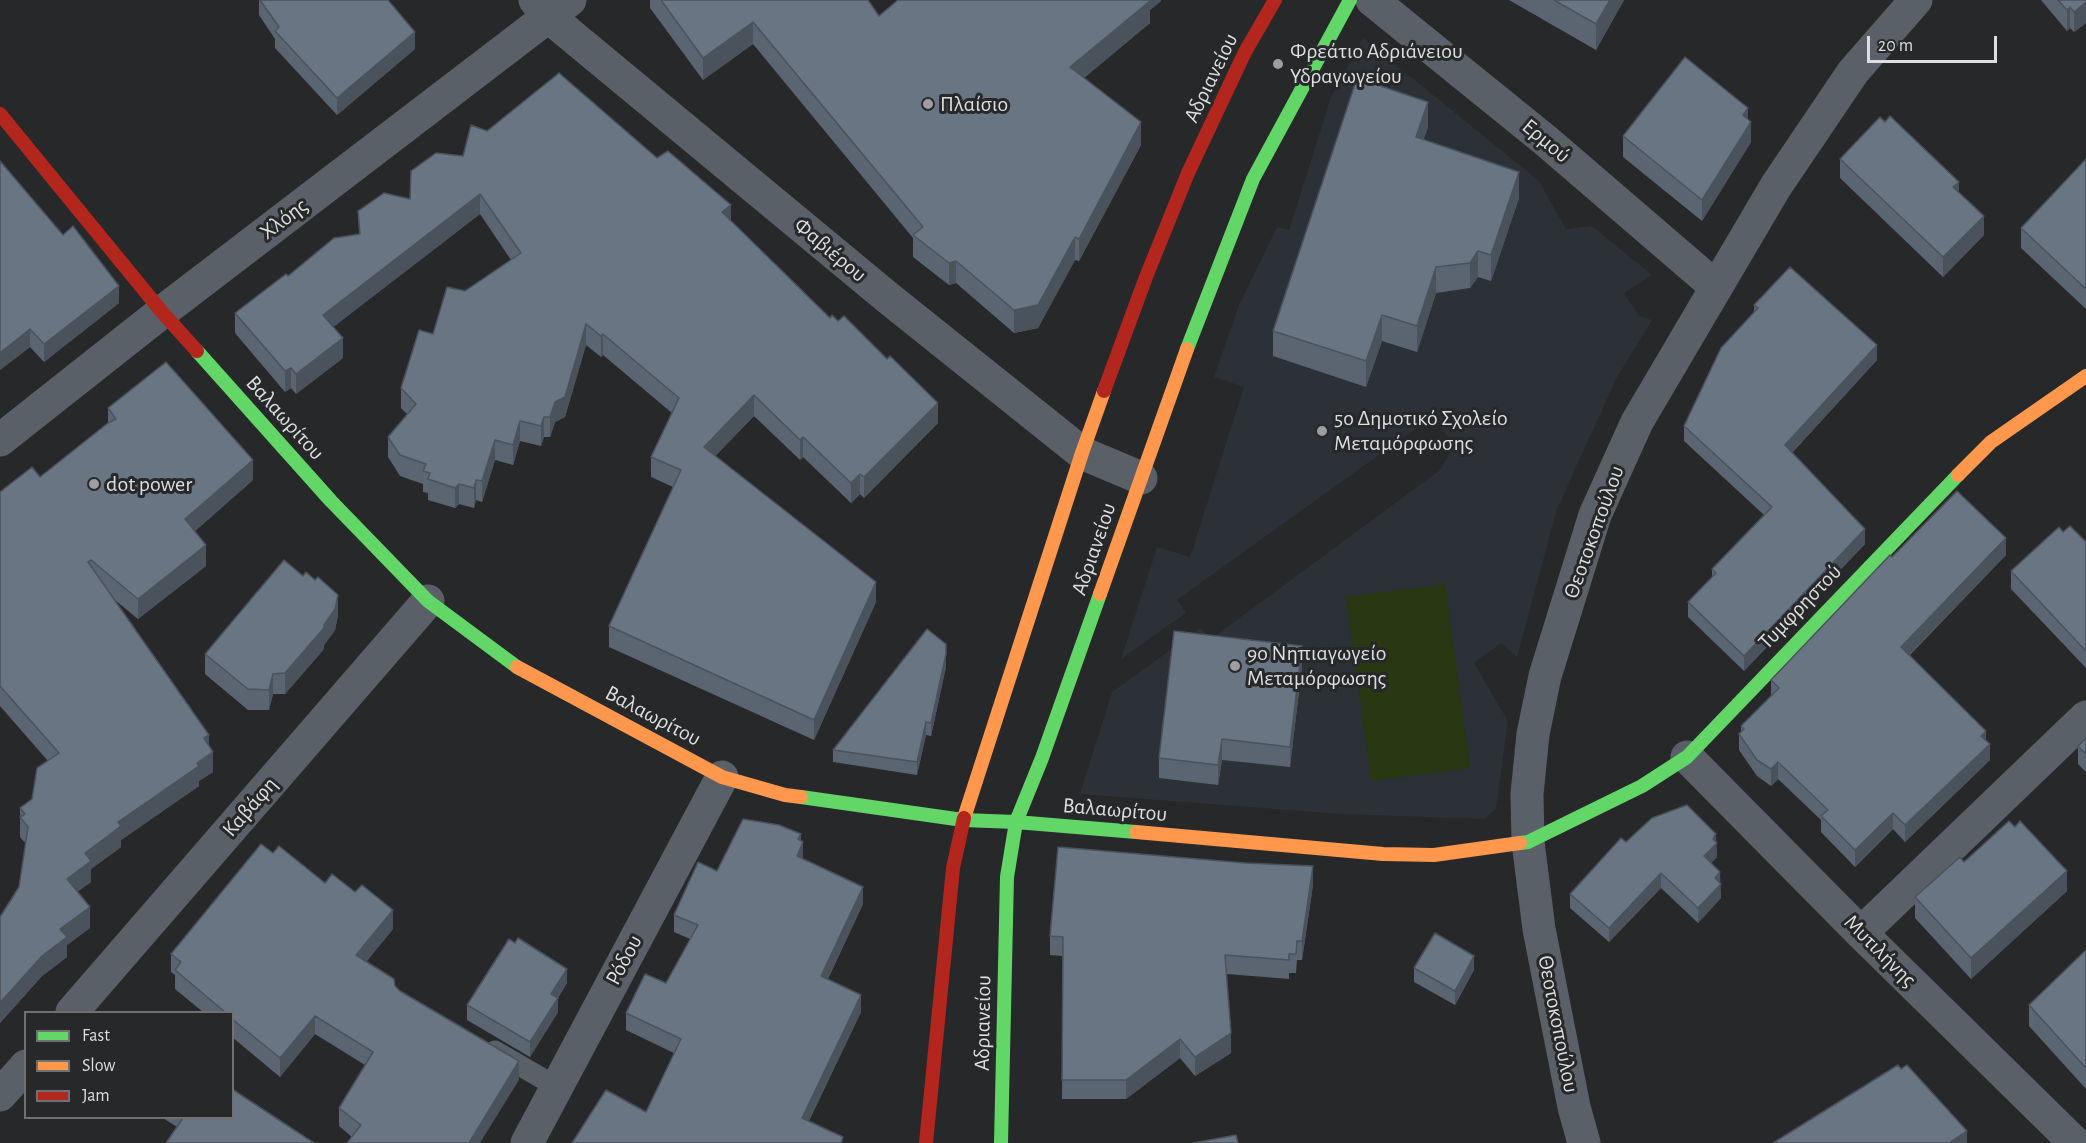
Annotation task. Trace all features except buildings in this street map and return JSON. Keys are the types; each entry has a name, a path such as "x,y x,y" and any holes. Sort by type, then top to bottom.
{"street":[{"name":"Αδριανείου","path":"926,1143 953,868 963,820 1082,453 1146,277 1188,173 1245,52 1275,0"},
{"name":"Αδριανείου","path":"1001,1143 1007,877 1016,822 1042,758 1203,305 1253,179 1350,0"},
{"name":"Ερμού","path":"1372,0 1545,140 1716,287"},
{"name":"Θεοτοκοπούλου","path":"1584,1143 1574,1107 1539,928 1528,842 1527,794 1533,734 1542,688 1595,515 1637,422 1776,186 1853,72 1916,0"},
{"name":"Φαβιέρου","path":"551,6 887,297 1082,453 1141,478"},
{"name":"Χλόης","path":"0,440 551,6"},
{"name":"Βαλαωρίτου","path":"0,114 162,312 331,501 428,601 523,672 722,777 785,795 963,820 1016,822 1383,854 1434,855 1528,842"},
{"name":"Τυμφρηστού","path":"1528,842 1642,786 1687,757 1929,503 1991,442 2086,376"},
{"name":"Καβάφη","path":"73,1011 428,601"},
{"path":"1861,933 2086,717"},
{"name":"Μυτιλήνης","path":"1687,757 1861,933 2075,1143"},
{"name":"Ρόδου","path":"527,1143 722,777"},
{"path":"0,1095 24,1068"}],"lane":[{"path":"476,1040 556,1087"}],"shaded area":[{"name":"5ο Δημοτικό Σχολείο Μεταμόρφωσης","path":"1363,38 1539,181 1566,229 1592,226 1652,275 1624,293 1639,316 1652,320 1616,379 1557,509 1517,657 1501,643 1474,663 1508,721 1496,808 1485,819 1341,814 1080,794 1112,692 1201,628 1211,639 1440,470 1454,446 1433,416 1177,600 1186,613 1121,659 1157,547 1190,557 1244,387 1214,377 1239,305 1277,227 1289,230 1331,97"}],"green space":[{"path":"1445,584 1470,768 1371,781 1346,597"}],"traffic: fast":[{"path":"1187,349 1253,179 1350,0"},
{"path":"197,351 331,501 428,601 517,667"},
{"path":"1520,843 1528,842 1642,786 1687,757 1958,475"},
{"path":"1001,1143 1007,877 1016,822 1042,758 1100,594"},
{"path":"801,797 963,820 1136,832"}],"traffic: slow":[{"path":"1100,594 1187,349"},
{"path":"1958,475 1991,442 2086,376"},
{"path":"964,818 1104,391"},
{"path":"517,667 722,777 785,795 801,797"},
{"path":"1136,832 1383,854 1434,855 1520,843"}],"traffic: jam":[{"path":"1104,391 1188,173 1245,52 1275,0"},
{"path":"0,114 162,312 197,351"},
{"path":"926,1143 953,868 964,818"}],"place":[{"name":"Φρεάτιο Αδριάνειου Υδραγωγείου","path":"1278,64"},
{"name":"Πλαίσιο","path":"928,104"},
{"name":"5ο Δημοτικό Σχολείο Μεταμόρφωσης","path":"1322,431"},
{"name":"dot power","path":"94,484"},
{"name":"9ο Νηπιαγωγείο Μεταμόρφωσης","path":"1235,666"}]}
